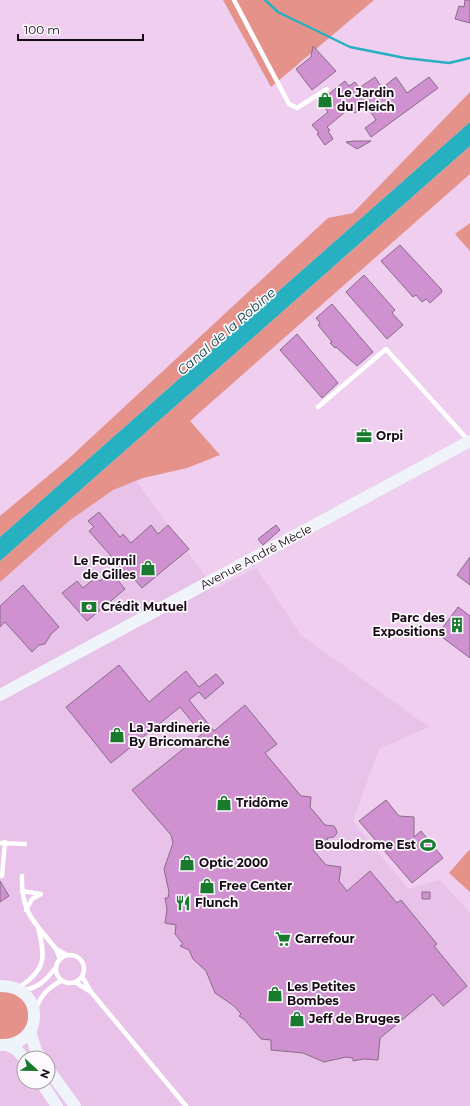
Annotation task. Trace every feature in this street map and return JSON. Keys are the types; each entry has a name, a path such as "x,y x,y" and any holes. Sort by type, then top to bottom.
{"street":[{"name":"Avenue André Mècle","path":"0,695 470,441"},
{"path":"0,986 9,986 19,989 32,1003 34,1011 34,1022 30,1031 24,1038 16,1043 4,1045"},
{"path":"30,1031 36,1050"},
{"path":"4,1045 17,1050"},
{"path":"56,1080 75,1106"},
{"path":"46,1090 57,1106"}],"lane":[{"path":"234,0 289,104 297,108 327,89"},
{"path":"318,407 386,349 470,441"},
{"path":"2,876 2,843 26,844"},
{"path":"22,876 22,891 26,910 56,949 60,959"},
{"path":"22,891 41,894 32,899 26,910"},
{"path":"19,989 31,980 41,966 43,955 38,925"},
{"path":"56,949 67,956 78,958 83,964 82,976 91,992 186,1106"},
{"path":"19,989 33,988 41,984 56,967 60,959 67,956"},
{"path":"56,967 56,973 61,981 66,983 75,982 82,976"},
{"path":"34,1011 42,995 49,987 61,981"},
{"path":"75,982 91,992"}],"shaded area":[{"path":"223,0 374,0 271,87"},
{"path":"470,92 470,122 0,537 0,516 66,461 328,218 353,213"},
{"path":"470,146 470,174 190,421 220,455 187,468 143,478 113,490 69,521 0,582 0,561"},
{"path":"470,223 470,251 455,234"},
{"path":"122,462 215,589 256,568 301,635 429,727 379,749 353,821 408,889 440,880 470,913 470,1106 0,1106 0,557"},
{"path":"469,850 470,851 470,892 449,873"},
{"path":"0,991 13,992 21,996 26,1002 29,1010 29,1018 26,1026 20,1033 12,1038 0,1040"}],"water":[{"path":"470,122 470,146 0,561 0,537"}],"building":[{"path":"465,0 470,0 470,23 455,19 459,6 464,7"},
{"path":"313,46 336,71 312,90 296,69 311,57"},
{"path":"375,77 382,88 396,77 407,93 429,77 438,88 371,137 365,128 376,120 366,105 355,113 351,107 327,127 330,130 328,131 333,139 325,145 317,134 319,133 312,125 328,112 320,101 345,81 349,86 355,82 359,88"},
{"path":"354,141 371,141 357,149 346,142"},
{"path":"400,245 441,289 442,292 430,303 426,299 422,302 416,295 413,297 381,261"},
{"path":"364,275 395,310 392,313 403,325 387,339 346,292"},
{"path":"332,304 373,352 357,366 330,343 332,342 318,325 320,323 316,318"},
{"path":"297,334 338,383 322,398 280,350"},
{"path":"99,512 120,537 123,534 131,543 151,525 158,534 168,525 189,549 142,588 127,571 117,579 125,589 87,621 62,593 77,581 83,588 96,577 100,581 119,565 89,531 94,527 88,521"},
{"path":"276,525 280,530 263,545 258,539"},
{"name":"Parc des Expositions","path":"470,557 470,585 457,575"},
{"path":"23,585 59,627 51,634 45,644 39,645 32,652 5,622 0,627 0,606"},
{"name":"Parc des Expositions","path":"458,607 470,616 470,658 438,634"},
{"path":"119,665 149,702 186,671 199,687 216,674 224,683 205,699 199,692 189,700 214,731 245,705 277,744 265,753 301,796 311,797 310,807 325,825 334,826 336,829 337,833 334,837 327,838 328,844 325,848 313,850 326,865 341,867 339,881 347,891 370,871 397,903 401,900 437,944 434,946 467,986 443,1006 433,994 380,1038 378,1060 364,1059 353,1061 353,1058 346,1057 324,1062 303,1053 271,1050 271,1040 261,1039 245,1020 239,1016 241,1014 234,1006 215,993 206,971 193,959 189,950 180,946 183,944 175,934 176,925 165,923 167,909 165,898 168,898 169,892 164,869 173,843 171,835 132,790 202,734 180,707 111,763 66,707"},
{"path":"386,800 399,816 414,817 414,837 421,831 443,858 412,883 359,821"},
{"path":"0,881 9,896 0,902"},
{"path":"422,892 430,892 430,899 422,899"}],"waterway":[{"path":"265,0 278,12 350,47 405,58 449,63 470,58"}],"place":[{"name":"Le Jardin du Fleich","path":"325,100"},
{"name":"Orpi","path":"364,436"},
{"name":"Le Fournil de Gilles","path":"148,568"},
{"name":"Crédit Mutuel","path":"89,607"},
{"name":"Parc des Expositions","path":"457,625"},
{"name":"La Jardinerie By Bricomarché","path":"117,735"},
{"name":"Tridôme","path":"224,803"},
{"name":"Boulodrome Est","path":"428,845"},
{"name":"Optic 2000","path":"187,863"},
{"name":"Free Center","path":"207,886"},
{"name":"Flunch","path":"183,903"},
{"name":"Carrefour","path":"283,939"},
{"name":"Les Petites Bombes","path":"275,994"},
{"name":"Jeff de Bruges","path":"297,1019"}],"water label":[{"name":"Canal de la Robine","path":"226,331"}]}
